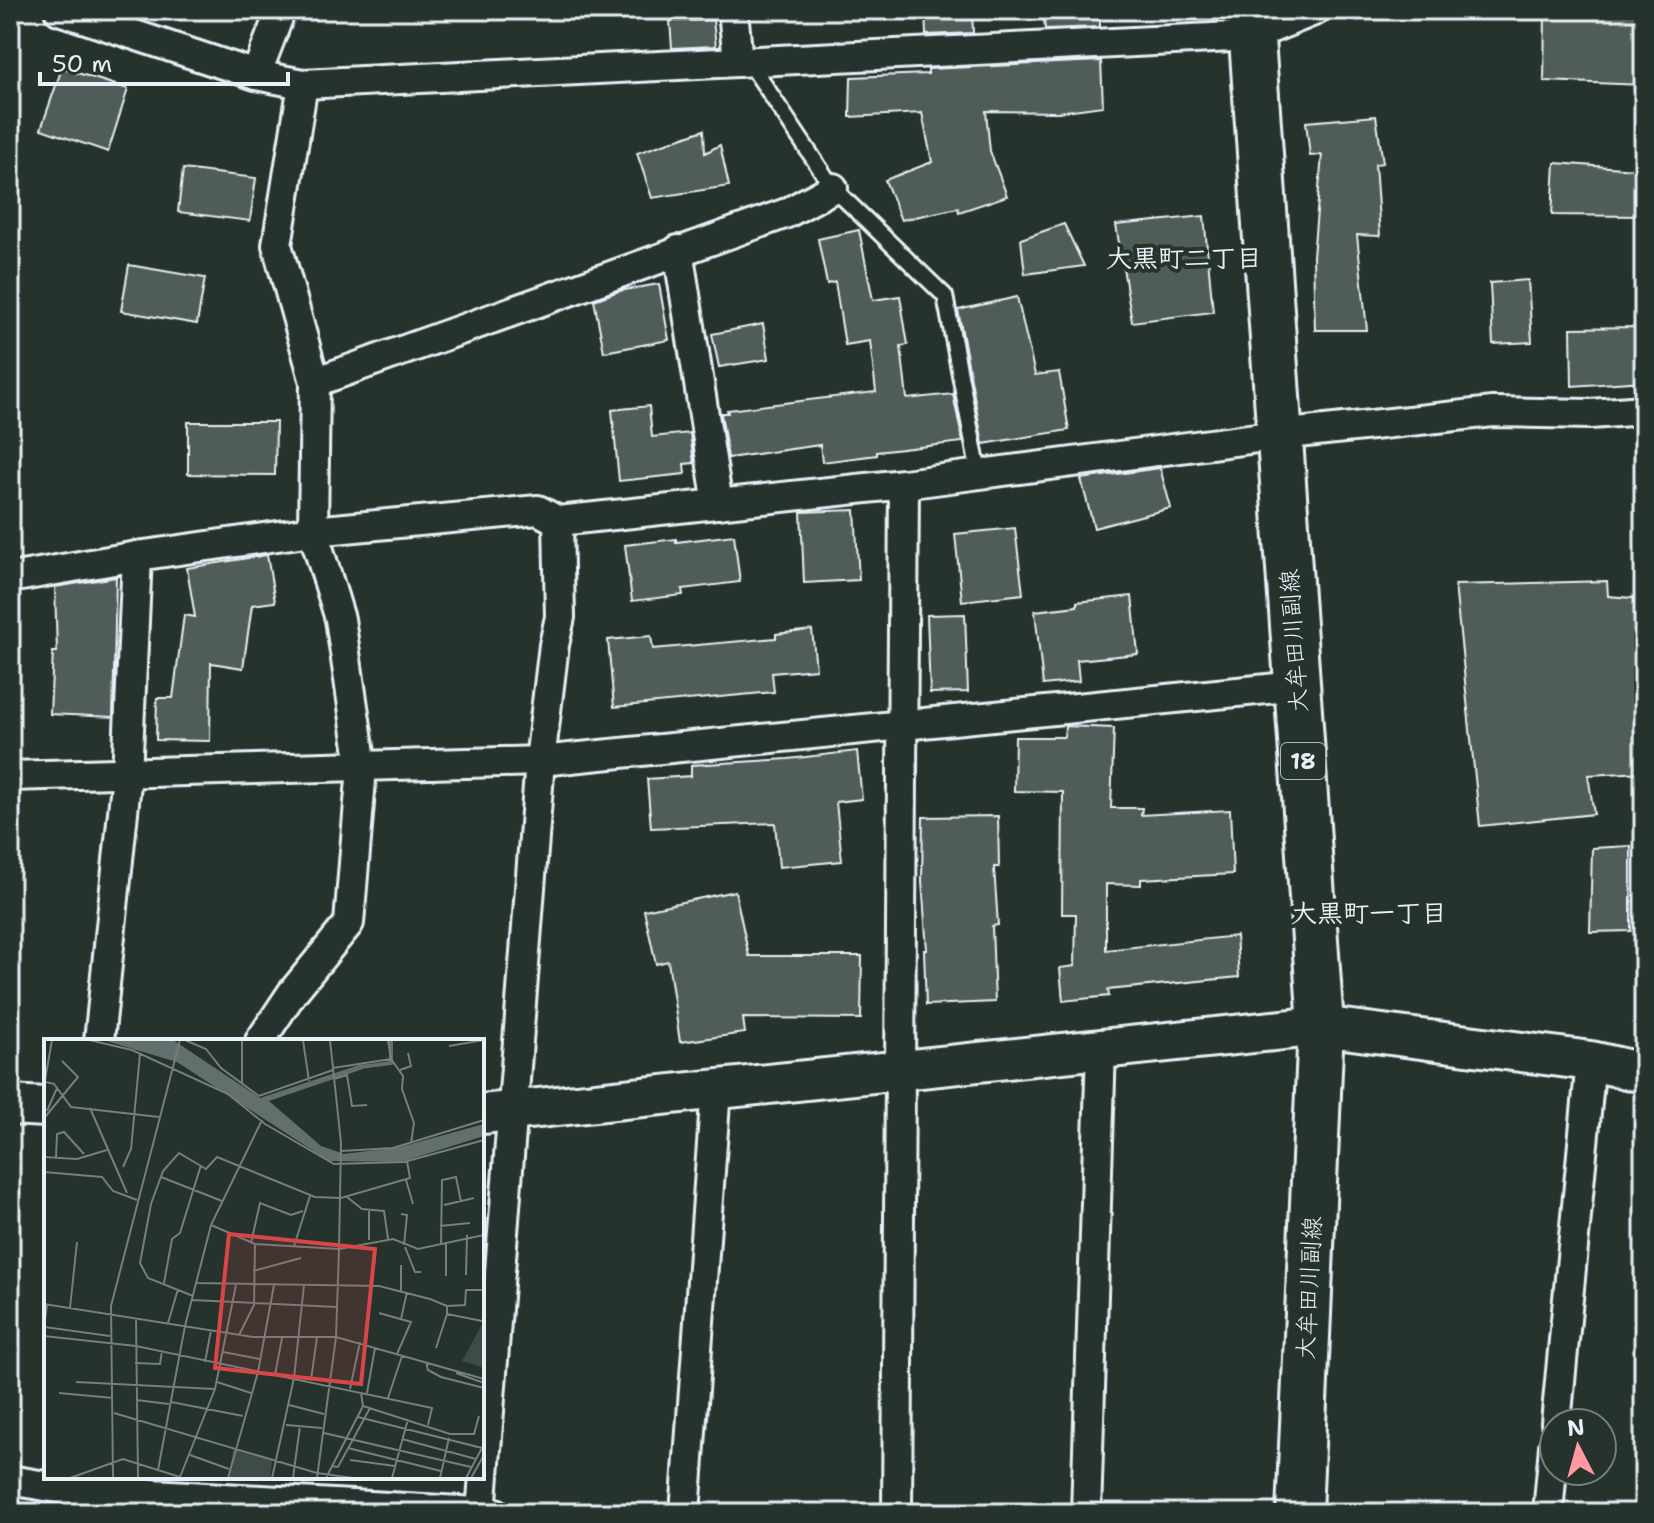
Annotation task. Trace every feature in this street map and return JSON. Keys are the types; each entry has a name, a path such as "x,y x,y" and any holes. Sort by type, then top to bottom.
{"main road":[{"name":"大牟田川副線","path":"1251,23 1321,1026 1299,1513"}],"street":[{"path":"59,10 256,75 303,84 743,62 1251,23 1316,10"},
{"path":"256,75 281,10"},
{"path":"733,10 743,62"},
{"path":"261,1039 292,993 349,923 362,767 340,619 313,531 315,382 277,245 303,84"},
{"path":"315,382 787,213 833,188"},
{"path":"678,250 718,504"},
{"path":"10,578 313,531 538,510 558,521 904,484 1279,435 1493,412 1590,414 1644,410"},
{"path":"897,1513 904,484"},
{"path":"484,1447 498,1112 554,645 560,617 558,521"},
{"path":"99,1039 127,774 137,556"},
{"path":"10,776 540,761 1297,686"},
{"path":"498,1112 1321,1026 1591,1061 1644,1073"},
{"path":"1086,1513 1101,1048"},
{"path":"1558,1407 1591,1061"},
{"path":"685,1513 716,1089"},
{"path":"10,1105 44,1107"},
{"path":"481,1513 483,1479"},
{"path":"10,1480 62,1493 496,1513"},
{"path":"1548,1513 1550,1487"}],"lane":[{"path":"743,62 833,188 945,296 979,474"}],"building":[{"path":"925,10 972,10 973,33 926,35"},
{"path":"1043,10 1100,10 1100,27 1045,29"},
{"path":"1545,10 1644,10 1644,85 1544,81"},
{"path":"713,20 716,46 672,48 670,21"},
{"path":"1101,61 1103,106 1058,112 986,111 990,151 1007,196 959,212 958,208 901,220 885,180 932,162 922,113 850,117 851,77 928,74 928,69"},
{"path":"62,68 128,89 108,152 41,129"},
{"path":"1376,116 1383,163 1375,164 1380,236 1357,235 1367,330 1315,330 1313,256 1322,155 1310,156 1306,122"},
{"path":"704,130 705,153 720,145 729,186 652,198 637,153"},
{"path":"1555,163 1635,169 1638,216 1552,215"},
{"path":"183,169 256,178 250,221 178,212"},
{"path":"1204,216 1213,312 1132,322 1116,225"},
{"path":"1064,224 1084,266 1025,274 1021,239"},
{"path":"859,230 873,300 900,296 908,345 901,346 907,399 953,394 963,442 822,462 820,445 728,458 721,413 728,413 727,410 876,392 870,341 845,345 835,282 827,284 818,239"},
{"path":"129,265 205,278 197,324 121,311"},
{"path":"1528,280 1532,342 1493,344 1490,283"},
{"path":"659,284 669,340 604,352 594,300 619,291"},
{"path":"1017,297 1035,375 1059,372 1069,430 983,444 958,310"},
{"path":"763,324 769,359 719,367 712,334"},
{"path":"1638,327 1644,381 1572,386 1571,328"},
{"path":"649,406 652,437 690,433 694,463 684,464 685,474 619,481 612,410"},
{"path":"188,422 276,422 275,475 188,474"},
{"path":"1160,468 1171,508 1094,528 1081,479"},
{"path":"855,510 859,580 804,583 801,512"},
{"path":"1015,528 1023,594 962,601 955,534"},
{"path":"734,535 740,582 682,589 683,595 632,601 625,545"},
{"path":"267,555 275,602 252,605 243,668 211,663 210,741 156,740 157,698 173,698 184,615 195,617 187,568"},
{"path":"116,577 113,717 50,714 53,652 57,652 55,587"},
{"path":"1607,581 1608,596 1644,599 1644,772 1588,775 1594,814 1480,826 1455,585"},
{"path":"1132,596 1138,654 1077,660 1079,681 1043,685 1035,611 1077,606 1077,602"},
{"path":"965,614 968,692 930,693 927,615"},
{"path":"812,630 816,669 772,673 774,692 614,707 608,640 651,636 653,649 776,638 776,634"},
{"path":"1065,726 1114,728 1111,808 1142,808 1141,815 1230,810 1233,874 1141,879 1141,885 1106,884 1106,950 1236,936 1239,977 1108,990 1109,996 1063,1001 1060,968 1075,966 1076,914 1062,914 1063,792 1014,791 1015,737 1064,737"},
{"path":"857,751 862,799 836,802 842,861 779,867 775,823 651,828 647,779 691,776 691,765"},
{"path":"998,816 999,867 994,867 998,925 992,926 995,1002 926,1005 923,817"},
{"path":"1631,846 1631,931 1590,932 1592,848"},
{"path":"735,891 749,956 862,956 861,1019 743,1018 745,1033 680,1042 668,961 656,964 644,910"}],"district":[{"name":"大黒町二丁目","path":"1184,257"},
{"name":"大黒町一丁目","path":"1369,912"}]}
